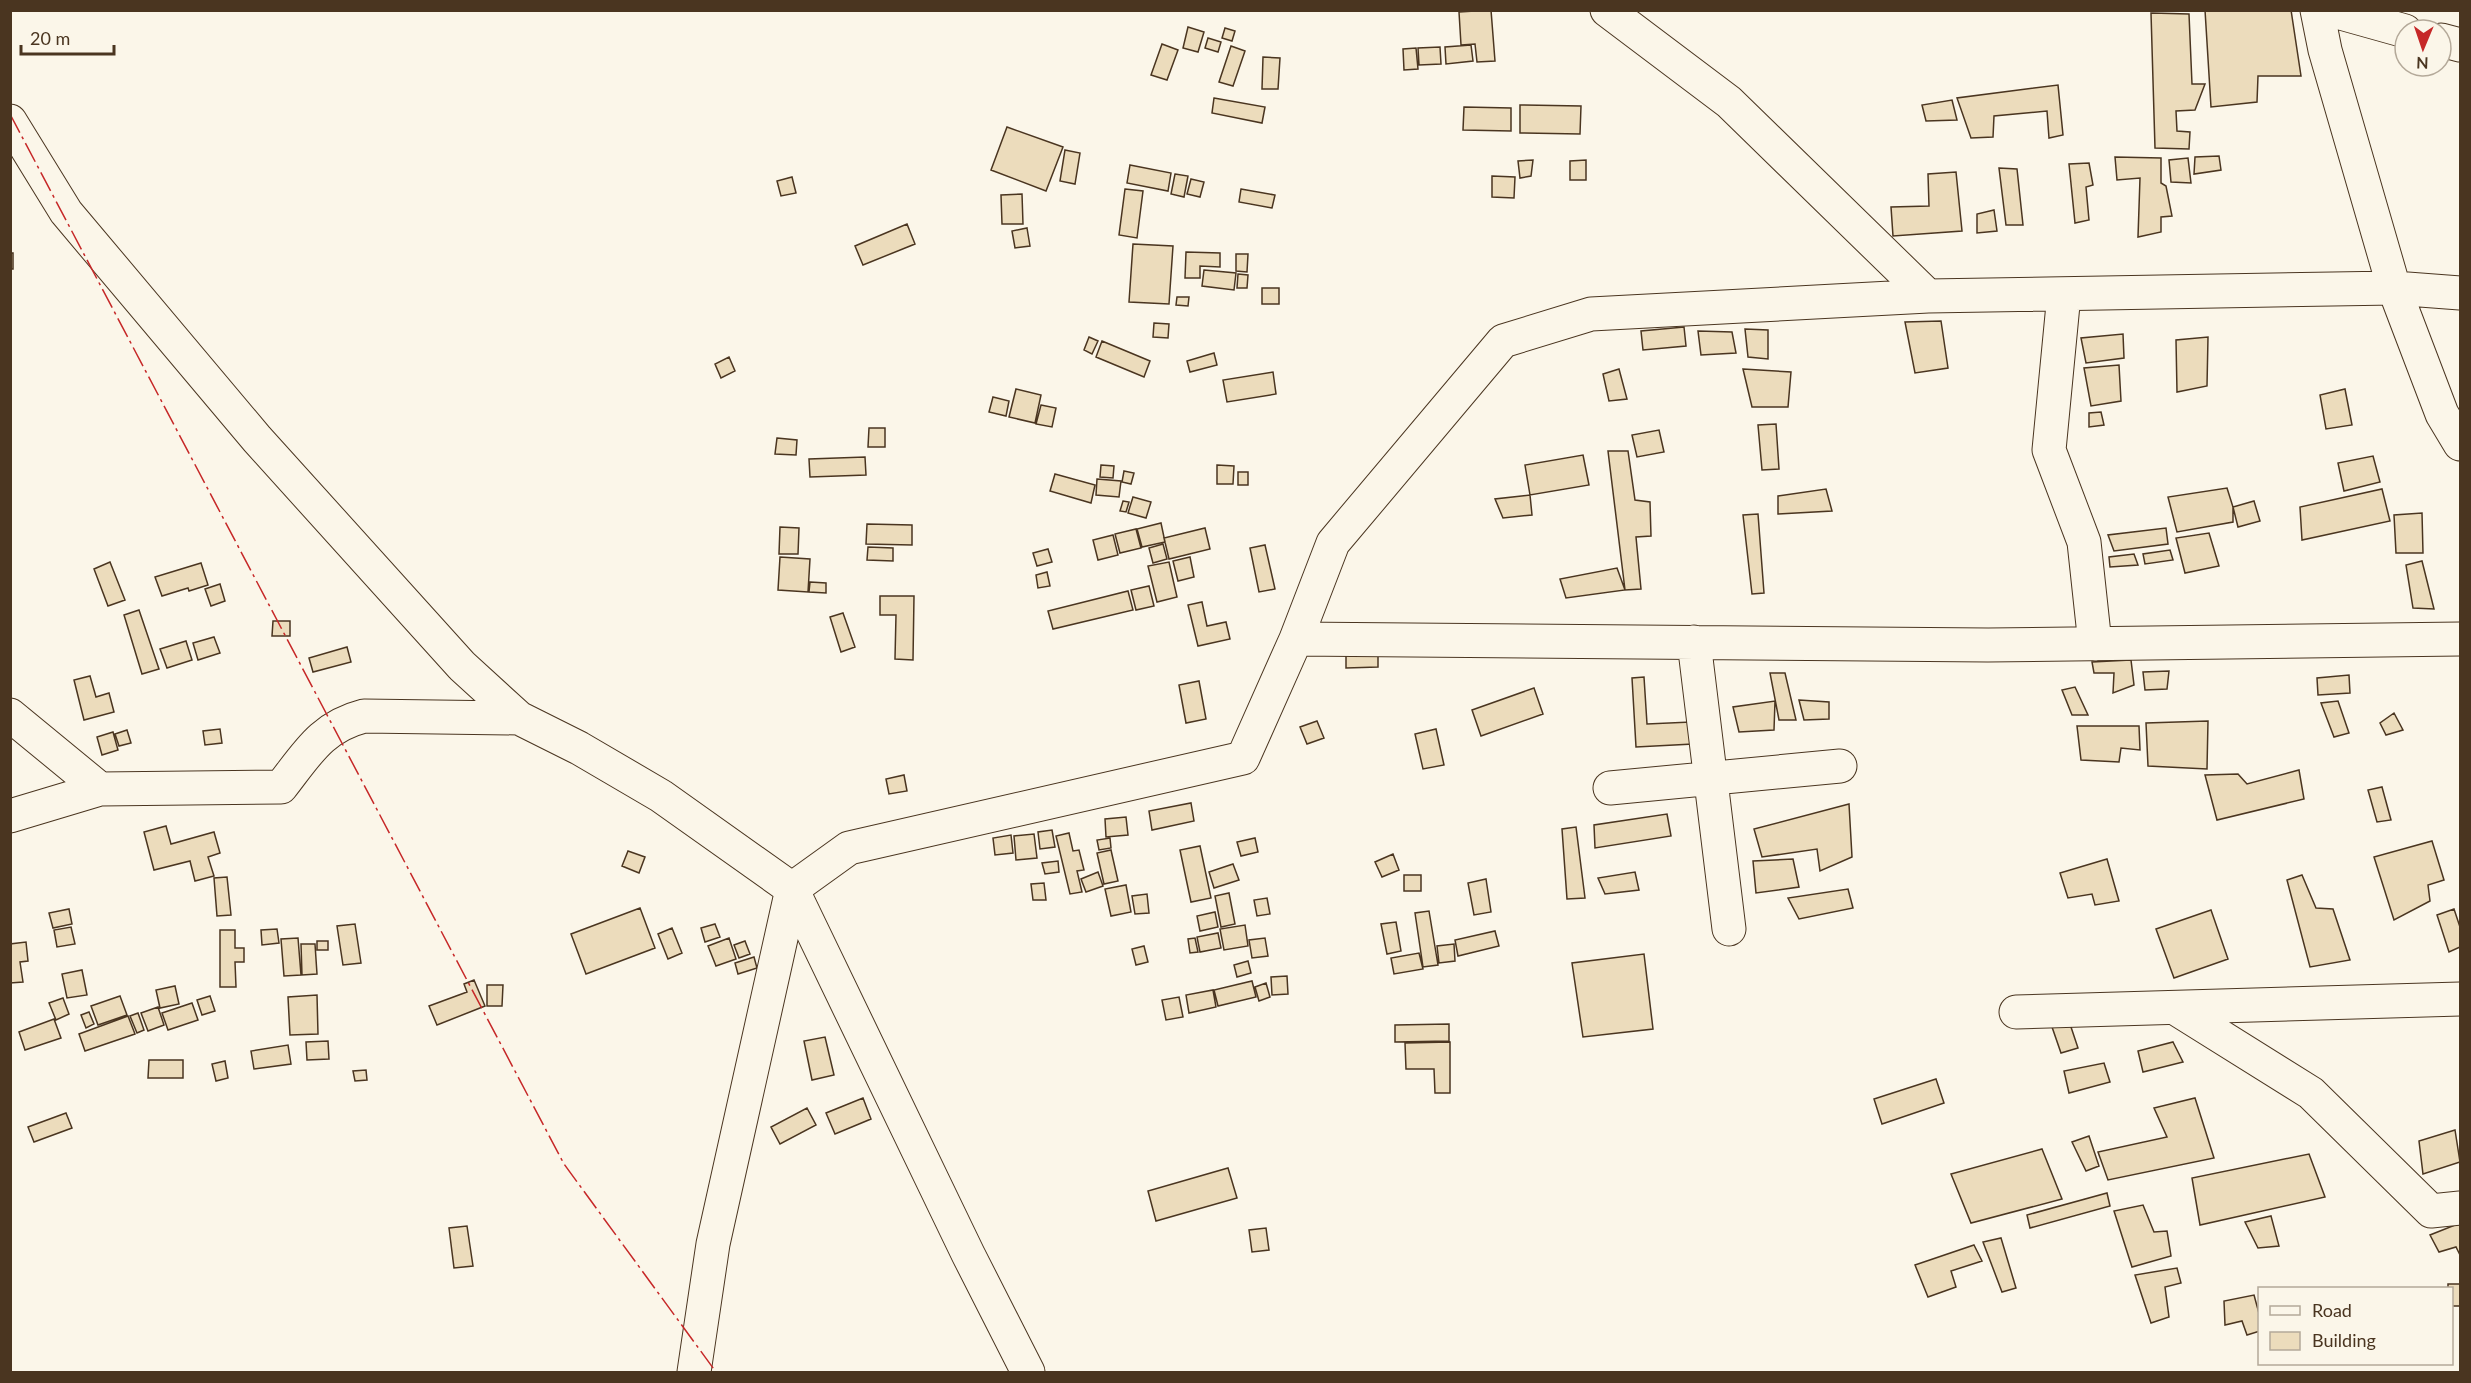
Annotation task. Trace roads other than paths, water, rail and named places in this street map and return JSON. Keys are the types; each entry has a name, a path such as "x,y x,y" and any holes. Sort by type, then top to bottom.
{"street":[{"path":"1606,10 1729,102 1928,296"},
{"path":"2317,10 2325,50 2394,288 2442,414 2460,444"},
{"path":"2330,10 2393,28"},
{"path":"10,121 66,212 257,439 462,666 519,718 579,748 661,796 792,889 968,1254 1028,1372"},
{"path":"694,1372 713,1244 792,889 849,848 1243,758 1296,639 1333,543 1503,341 1591,314 1928,296 2394,288 2460,293"},
{"path":"2064,294 2049,450 2084,542 2095,644"},
{"path":"1296,639 1988,645 2460,639"},
{"path":"1694,642 1729,929"},
{"path":"10,715 100,789"},
{"path":"10,816 100,789 281,787 324,734 348,720 364,716 519,718"},
{"path":"1610,788 1840,766"},
{"path":"2016,1012 2460,999"},
{"path":"2175,1008 2311,1093 2431,1211 2460,1208"}]}
